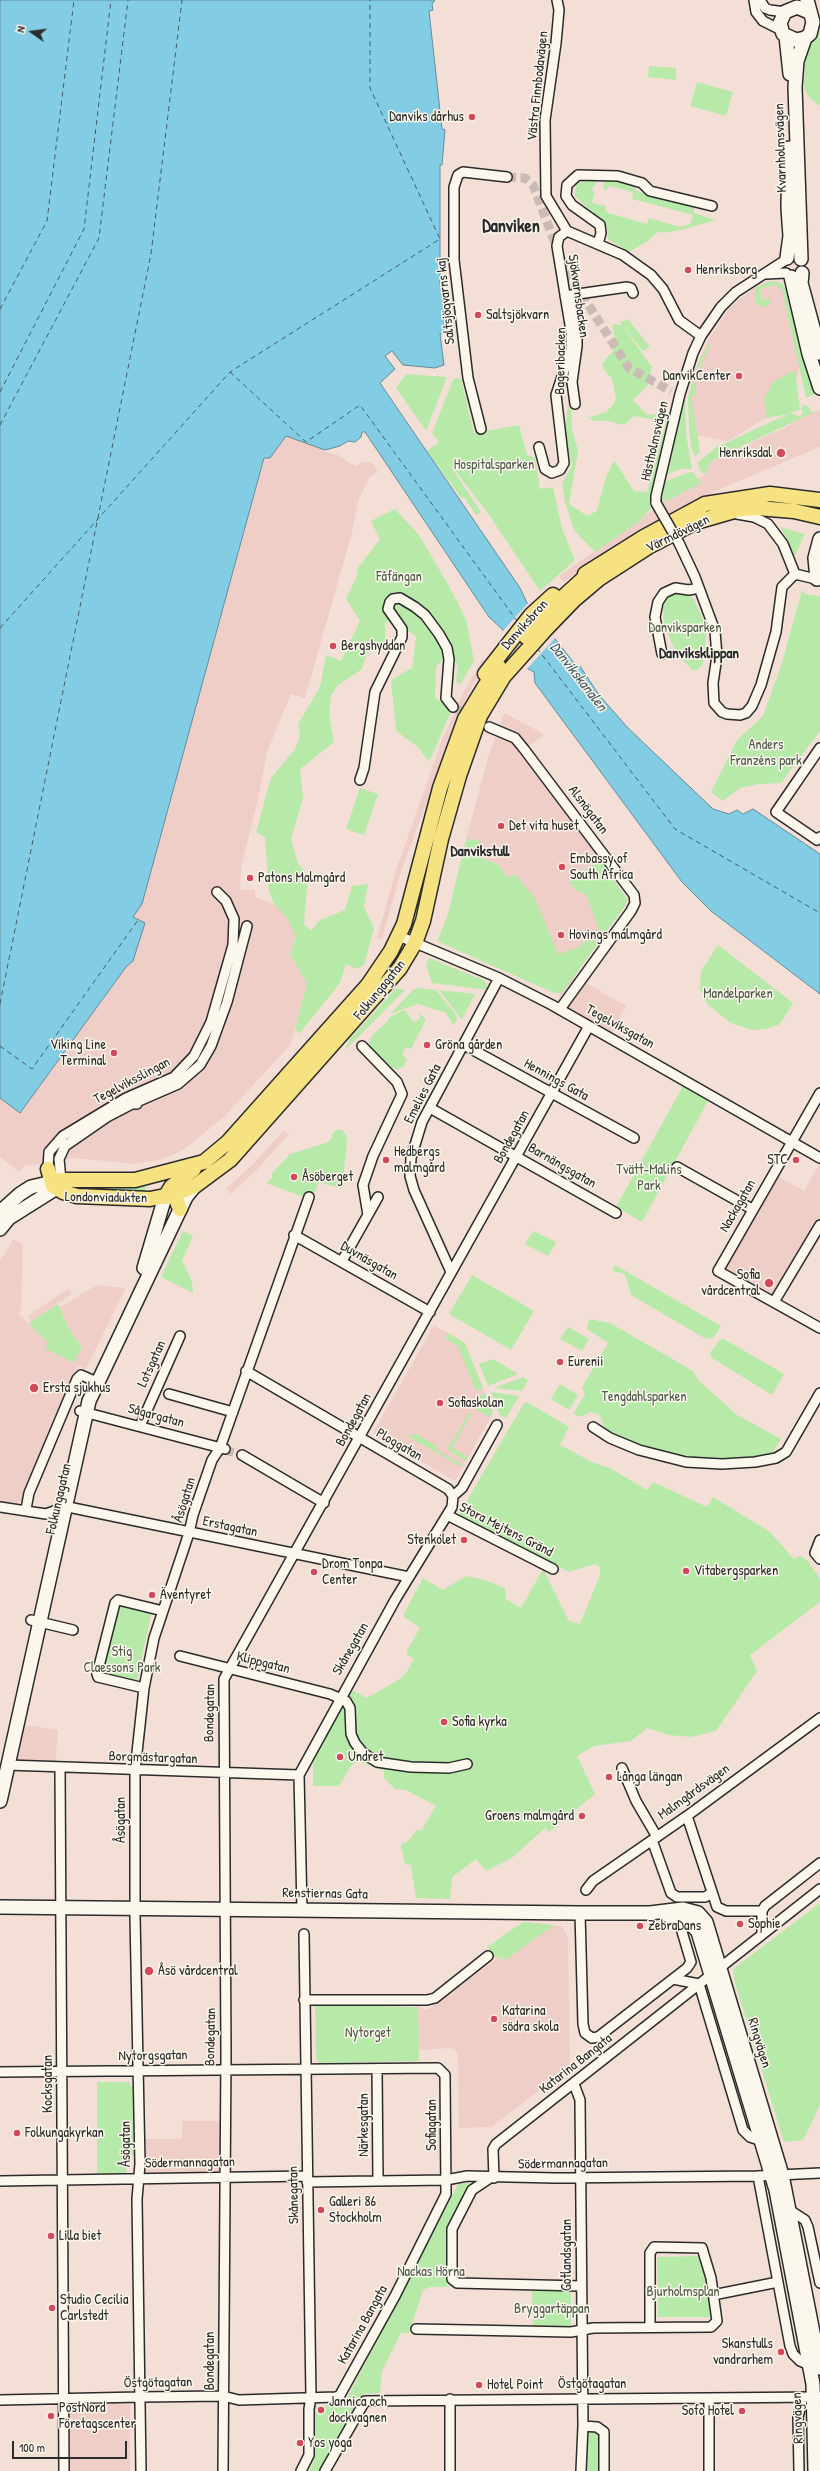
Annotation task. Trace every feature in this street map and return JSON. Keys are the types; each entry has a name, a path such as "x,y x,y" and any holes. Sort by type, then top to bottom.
{"main road":[{"name":"Värmdövägen","path":"568,593 594,569 644,537 705,504 770,494 820,500"},
{"name":"Värmdövägen","path":"568,593 600,578 648,548 696,522 724,513 741,510 774,509 820,517"},
{"name":"Danviksbron","path":"497,670 568,593"},
{"name":"Danviksbron","path":"497,670 531,615 568,593"},
{"name":"Folkungagatan","path":"151,1178 204,1162 228,1142 368,985 399,936 408,910 440,788 471,708 497,670"},
{"name":"Folkungagatan","path":"170,1193 195,1186 230,1160 385,987 400,968 415,943 423,921 441,839 459,776 497,670"},
{"path":"170,1193 204,1162"},
{"name":"Londonviadukten","path":"54,1180 151,1178"},
{"path":"151,1178 166,1182 170,1193 180,1209"},
{"path":"54,1180 77,1196"},
{"name":"Londonviadukten","path":"77,1196 143,1199 170,1193"}],"street":[{"path":"754,0 756,12 763,21 796,40 805,38"},
{"path":"760,0 765,8 770,10 790,7"},
{"name":"Västra Finnbodavägen","path":"558,1 556,43 545,120 546,196 567,232"},
{"name":"Kvarnholmsvägen","path":"790,268 794,256 802,259 795,87 797,61 805,38 813,28 813,22 808,6 801,8 790,7 780,23 784,33 790,89 788,208 790,268 809,354 820,388"},
{"name":"Saltsjöqvarns kaj","path":"481,429 468,378 454,260 454,187 458,175 463,172 507,177"},
{"path":"598,244 601,233 600,225 572,205 566,196 567,185 578,175 618,176 642,183 650,191 712,206"},
{"path":"567,232 623,255 651,275 663,289 679,320 700,336"},
{"name":"Sjökvarnsbacken","path":"540,447 545,469 552,473 560,470 564,463 556,395 571,350 571,331 568,295 557,246 559,237 567,232"},
{"name":"Kvarnholmsvägen","path":"790,268 802,283 820,353"},
{"name":"Hästholmsvägen","path":"698,588 679,544 656,503 656,496 680,394 700,336 729,299 746,285 765,274 790,268"},
{"path":"568,295 627,287 631,288 634,293"},
{"name":"Bageribacken","path":"568,295 578,346 572,382 575,404"},
{"path":"671,391 680,394"},
{"path":"724,513 746,515 768,524 783,544 795,574"},
{"path":"795,574 819,577 815,558 820,539"},
{"path":"662,654 655,617 658,602 664,593 674,588 689,590 698,588 717,643 713,693 714,703 722,712 740,715 746,713 752,706 760,685 776,632 782,587 795,574"},
{"path":"360,780 364,768 375,692 402,637 402,629 388,610 390,602 393,600 400,598 415,607 432,624 443,641 449,659 446,698 454,707"},
{"name":"Alsnögatan","path":"489,727 515,738 634,896 635,903 632,911 560,1009"},
{"path":"819,839 776,812 820,748"},
{"name":"Tegelviksslingan","path":"54,1180 49,1152 64,1136 126,1098 174,1077 194,1056 211,1022 233,945 234,919 226,901 217,892"},
{"name":"Tegelviksslingan","path":"54,1180 59,1159 65,1146 107,1117 132,1104 178,1084 200,1065 224,1008 247,926"},
{"name":"Tegelviksgatan","path":"399,936 499,978 560,1009 820,1158"},
{"name":"Emelies Gata","path":"451,1272 410,1176 411,1158 422,1122 499,978"},
{"name":"Bondegatan","path":"223,2471 225,1910 223,1686 230,1669 324,1503 451,1272 518,1157 589,1026"},
{"name":"Hennings Gata","path":"464,1045 634,1138"},
{"path":"362,1046 397,1082 402,1094 373,1156 363,1185 368,1215"},
{"name":"Nackagatan","path":"774,1302 718,1271 752,1209 820,1093"},
{"name":"Tegelviksslingan","path":"132,1104 147,1104"},
{"name":"Barnängsgatan","path":"430,1108 616,1213"},
{"path":"677,1167 752,1209"},
{"path":"0,1229 9,1218 37,1201 54,1180"},
{"path":"0,1212 20,1194 41,1183 54,1180"},
{"name":"Folkungagatan","path":"94,1381 180,1209 195,1186"},
{"name":"Folkungagatan","path":"0,1801 4,1763 83,1412 94,1381 144,1268 170,1193"},
{"name":"Londonviadukten","path":"37,1201 77,1196"},
{"name":"Åsögatan","path":"141,2471 137,2199 140,2178 135,1908 135,1771 144,1688 151,1649 189,1533 193,1515 212,1460 223,1449 246,1371 309,1197"},
{"path":"342,1261 378,1198"},
{"path":"820,1225 774,1302 820,1328"},
{"name":"Duvnäsgatan","path":"294,1235 430,1312"},
{"name":"Lotsgatan","path":"140,1426 180,1336"},
{"name":"Ploggatan","path":"246,1371 448,1489 453,1496"},
{"name":"Folkungagatan","path":"26,1509 28,1493 77,1379 81,1376 94,1381"},
{"path":"594,1426 610,1438 639,1450 686,1462 722,1464 755,1462 776,1458 786,1452 820,1393"},
{"path":"169,1394 233,1412"},
{"name":"Sågargatan","path":"83,1412 223,1449"},
{"name":"Skånegatan","path":"302,1910 299,1775 339,1698 408,1577 418,1565 447,1516 454,1501 453,1496 462,1488 497,1425"},
{"path":"242,1455 324,1503"},
{"name":"Erstagatan","path":"0,1507 26,1509 46,1514 61,1509 408,1577"},
{"name":"Stora Mejtens Gränd","path":"447,1516 553,1569"},
{"path":"820,1540 815,1553 820,1559"},
{"path":"144,1688 98,1677 97,1674 115,1602 118,1600 163,1611"},
{"path":"35,1621 73,1630"},
{"name":"Klippgatan","path":"180,1656 339,1698"},
{"path":"339,1698 349,1704 351,1734 355,1743 371,1759 384,1764 411,1767 449,1768 467,1764"},
{"name":"Malmgårdsvägen","path":"586,1890 593,1881 687,1816 820,1718"},
{"name":"Borgmästargatan","path":"4,1763 60,1768 299,1775"},
{"name":"Kocksgatan","path":"60,1768 64,2471"},
{"path":"622,1768 636,1801 655,1838 670,1893 676,1897 704,1897 712,1893"},
{"path":"687,1816 712,1893 720,1910 762,1911"},
{"path":"762,1934 762,1911 765,1906 820,1863"},
{"name":"Katarina Bangata","path":"492,2178 493,2149 496,2144 574,2084 715,1970 750,1945 820,1889"},
{"name":"Renstiernas Gata","path":"0,1907 650,1913 675,1915"},
{"name":"Ringvägen","path":"675,1915 692,1910 698,1913 706,1922 715,1970 762,2141 791,2211 815,2367 813,2397 818,2447 815,2471"},
{"name":"Katarina Bangata","path":"580,1913 583,2024 588,2036 598,2037 673,1979 691,1962 675,1915"},
{"name":"Ringvägen","path":"675,1915 688,1920 695,1926 715,1970 777,2175 815,2367"},
{"name":"Skånegatan","path":"301,2471 310,2455 309,2409 311,2397 304,1934"},
{"path":"304,2000 427,2000 435,1998 488,1956"},
{"path":"673,1979 699,1984 744,2130 750,2137 762,2141"},
{"path":"306,2068 377,2069"},
{"name":"Nytorgsgatan","path":"0,2072 306,2068"},
{"name":"Sofiagatan","path":"377,2069 438,2068 446,2075 446,2180"},
{"name":"Närkesgatan","path":"377,2069 378,2181"},
{"name":"Gotlandsgatan","path":"574,2084 580,2100 583,2426 581,2471"},
{"name":"Södermannagatan","path":"0,2181 224,2177 378,2181 446,2180 454,2177 580,2178 758,2176 820,2173"},
{"path":"758,2176 791,2351 800,2361 815,2367"},
{"path":"492,2178 472,2190 452,2229 452,2280 457,2283 581,2286"},
{"name":"Katarina Bangata","path":"340,2395 395,2296 444,2199 446,2194 446,2180"},
{"path":"791,2211 805,2220 808,2227 820,2283"},
{"path":"416,2329 571,2332 581,2330 650,2327 711,2327 717,2321 713,2295 702,2248 654,2247 650,2253 650,2327"},
{"path":"713,2295 778,2282"},
{"name":"Östgötagatan","path":"0,2400 224,2396 232,2400 302,2400 311,2397 340,2395"},
{"name":"Ringvägen","path":"799,2471 798,2417 813,2397"},
{"name":"Östgötagatan","path":"325,2471 365,2401 450,2399 813,2397"},
{"path":"708,2398 709,2471"},
{"path":"450,2399 450,2471"},
{"path":"583,2426 597,2427 604,2432 604,2471"}],"shaded area":[{"path":"770,281 779,282 784,288 800,365 790,403 728,441 694,435 690,396 692,376 707,342 730,307 758,285"},
{"path":"820,410 820,447 711,493 712,496 667,515 563,582 559,576 705,474 711,461 788,426 807,414"},
{"path":"286,436 321,447 323,451 338,455 355,466 363,462 372,463 378,472 369,478 359,499 351,536 305,698 291,694 267,752 258,800 241,868 240,889 255,890 255,897 274,904 286,917 296,936 290,954 307,983 291,1044 225,1116 190,1145 177,1153 158,1160 134,1164 75,1158 25,1166 19,1172 0,1157 0,1098 20,1113 126,967 133,961 132,917 142,904 265,457 270,458"},
{"path":"482,660 487,663 475,681 457,719 401,872 382,939 377,938 396,870 442,740 462,695"},
{"path":"504,713 544,734 526,749 606,855 569,881 575,890 586,895 600,930 577,948 558,955 535,899 508,878 499,865 474,855 466,839 488,758"},
{"path":"574,976 626,1006 609,1038 561,1009 559,994"},
{"path":"284,1130 289,1134 257,1170 230,1194 227,1188 252,1165"},
{"path":"820,1163 820,1224 774,1301 719,1270 774,1174 804,1191"},
{"name":"Ersta sjukhus","path":"13,1240 18,1241 23,1245 21,1310 19,1314 47,1341 82,1347 69,1329 60,1307 97,1285 126,1288 86,1369 78,1365 52,1421 22,1500 17,1503 0,1501 0,1261"},
{"path":"68,1289 72,1294 31,1321 28,1316"},
{"name":"Sofiaskolan","path":"434,1325 465,1343 493,1413 455,1481 373,1433"},
{"path":"21,1724 58,1730 55,1768 13,1765"},
{"name":"Katarina södra skola","path":"554,1925 562,1926 568,1937 570,2066 492,2127 459,2128 458,2057 456,2050 452,2048 419,2050 418,2007 427,2010 500,1957 504,1960"},
{"path":"182,2121 223,2121 223,2177 141,2177 140,2139 182,2139"},
{"path":"130,2398 130,2471 63,2471 63,2401"}],"green space":[{"path":"820,23 820,106 809,97 804,88 806,51 818,32"},
{"path":"649,66 676,68 676,80 648,77"},
{"path":"697,82 733,92 726,116 690,106"},
{"path":"586,179 595,180 597,183 593,187 592,191 595,192 592,203 606,206 605,212 647,224 649,218 680,227 690,224 693,215 632,199 633,192 609,186 606,191 603,188 605,180 629,181 637,191 694,207 694,213 715,220 681,230 663,233 658,231 648,241 629,252 608,239 607,227 575,196 576,185"},
{"path":"771,281 782,283 787,290 815,394 806,398 782,289 778,288 777,285 763,288 760,290 762,300 770,298 769,305 762,307 755,303 755,288"},
{"path":"628,319 650,347 643,351 620,322"},
{"path":"616,324 623,326 652,367 647,386 633,400 647,415 657,414 669,420 653,485 650,510 638,522 595,552 574,530 565,502 562,483 572,466 565,430 568,406 571,408 572,429 578,451 569,504 587,516 597,511 606,477 614,460 634,491 647,492 666,422 634,416 624,425 608,421 594,421 586,416 591,417 606,412 613,405 616,399 612,378 607,374 602,365 606,358 613,352 615,338 612,325"},
{"path":"710,343 711,345 703,360 696,381 696,396 691,396 700,451 695,457 692,450 689,432 688,397 700,359"},
{"path":"795,370 800,410 790,413 799,416 803,414 801,409 803,405 808,406 812,413 711,461 705,474 702,473 697,463 715,448 788,414 767,418 764,399 773,382"},
{"path":"406,374 447,377 426,431 396,388"},
{"name":"Hospitalsparken","path":"454,378 461,379 474,433 519,425 527,455 535,458 540,489 553,487 562,529 575,560 540,591 485,509 445,458 481,512 476,515 464,497 461,498 427,451 439,442 432,433"},
{"path":"683,400 685,401 686,434 692,469 681,469 668,474"},
{"path":"690,472 694,473 701,483 663,503 662,489 666,481"},
{"name":"Fåfängan","path":"395,509 419,535 449,586 466,619 474,661 460,685 456,681 458,665 453,658 442,660 436,667 435,698 452,709 429,762 418,747 396,731 391,680 412,668 416,637 406,629 396,616 385,623 385,642 367,654 362,669 337,686 331,696 329,714 334,742 300,769 303,798 291,839 298,864 308,875 304,924 311,931 320,920 345,910 352,886 368,884 364,907 374,928 364,965 356,969 346,964 340,983 299,1034 295,1029 307,983 290,954 296,936 286,917 274,904 269,891 265,837 256,832 271,778 295,749 300,736 298,724 320,687 326,655 341,661 360,621 346,599 357,576 358,568 380,539 371,521"},
{"path":"780,527 805,534 794,557 785,535"},
{"name":"Anders Franzéns park","path":"802,590 806,594 820,596 820,731 781,783 760,784 740,788 723,801 711,792 737,740 763,716 781,666"},
{"name":"Danviksparken","path":"674,593 684,594 693,598 702,617 706,631 705,653 703,664 697,670 692,670 675,650 664,625 663,606 667,598"},
{"path":"360,788 378,794 364,835 346,829"},
{"path":"466,839 481,841 475,855 499,865 508,878 514,874 518,877 535,899 558,954 577,948 599,930 586,895 575,890 569,881 600,860 625,896 627,900 625,906 562,993 554,993 437,941 448,914"},
{"name":"Mandelparken","path":"718,945 793,1003 780,1024 767,1029 752,1030 731,1023 707,1004 700,990 701,971"},
{"path":"429,958 483,980 486,983 488,990 432,983 426,965"},
{"path":"396,988 403,989 404,991 344,1051 350,1039"},
{"path":"417,988 436,990 456,1015 457,1020 453,1025 446,1013 418,1004 390,1014 412,991"},
{"path":"439,990 475,994 462,1019 461,1019"},
{"path":"405,1010 414,1023 420,1018 420,1013 426,1020 411,1049 405,1047 402,1055 407,1059 404,1066 397,1070 387,1065 368,1045 373,1034 384,1025 391,1016"},
{"name":"Tvätt-Malins Park","path":"683,1086 709,1099 642,1222 616,1207"},
{"path":"335,1130 342,1130 346,1135 347,1142 342,1189 319,1182 313,1196 304,1197 266,1183 272,1178 272,1173 290,1154 329,1142"},
{"path":"145,1186 145,1192 89,1190 71,1187"},
{"path":"183,1231 193,1236 182,1261 192,1281 193,1293 161,1277"},
{"path":"533,1231 556,1242 548,1256 525,1244"},
{"path":"615,1265 721,1326 714,1337 706,1339 631,1295 625,1274 612,1271"},
{"path":"472,1275 534,1311 511,1350 449,1314"},
{"path":"58,1304 69,1329 82,1347 74,1363 46,1349 47,1341 29,1324 31,1321"},
{"name":"Tengdahlsparken","path":"589,1319 610,1323 693,1371 698,1380 737,1415 781,1439 772,1453 752,1458 703,1460 675,1456 640,1447 608,1433 599,1415 590,1412 581,1417 573,1414 585,1394 582,1387 608,1343 587,1329"},
{"path":"568,1327 589,1339 582,1351 560,1339"},
{"path":"448,1333 465,1343 483,1388 476,1391 458,1346 445,1338"},
{"path":"724,1339 784,1374 772,1395 712,1358 710,1354 719,1340"},
{"path":"493,1359 518,1374 488,1386 479,1364"},
{"path":"523,1377 528,1380 522,1391 494,1388"},
{"path":"560,1384 578,1395 569,1410 551,1399"},
{"path":"491,1392 519,1396 506,1418 500,1415"},
{"path":"485,1394 493,1413 490,1417 472,1407 476,1397"},
{"path":"527,1402 569,1427 560,1445 594,1463 610,1468 647,1490 653,1482 707,1507 713,1497 770,1532 794,1559 800,1556 807,1560 820,1579 820,1602 750,1655 757,1671 716,1731 691,1737 669,1735 647,1728 631,1741 594,1746 577,1756 595,1794 549,1832 545,1828 513,1857 486,1871 476,1859 452,1877 450,1899 416,1898 411,1865 405,1864 401,1847 403,1842 406,1843 417,1830 421,1831 436,1806 406,1790 395,1789 384,1778 384,1771 358,1761 351,1766 339,1786 313,1786 313,1765 318,1750 352,1690 367,1698 400,1679 408,1670 414,1659 407,1655 407,1650 420,1628 403,1616 423,1578 443,1590 466,1576 485,1580 505,1588 506,1599 521,1608 543,1569 569,1621 580,1624 600,1575 600,1567 595,1564 569,1572 458,1516 524,1403"},
{"path":"470,1412 472,1413 452,1448 468,1457 466,1461 449,1451 448,1448"},
{"path":"417,1434 435,1445 438,1451 463,1465 462,1467 407,1436"},
{"name":"Stig Claessons Park","path":"121,1603 152,1611 136,1683 103,1675 100,1671 117,1605"},
{"path":"820,1903 820,2105 803,2140 784,2142 735,1983 733,1969"},
{"path":"523,1922 554,1925 504,1961 500,1957 497,1959 487,1947"},
{"name":"Nytorget","path":"315,2005 418,2007 419,2061 320,2063 316,2059"},
{"path":"97,2082 130,2082 130,2086 136,2086 138,2155 127,2155 126,2174 97,2175"},
{"name":"Nackas Hörna","path":"459,2183 470,2183 446,2230 447,2287 430,2287 423,2290 409,2333 401,2333 382,2371 380,2393 362,2394 321,2471 309,2471 314,2461 315,2406 344,2404"},
{"name":"Bjurholmsplan","path":"703,2256 713,2317 658,2317 657,2257"},
{"name":"Bryggartäppan","path":"532,2291 567,2291 571,2295 571,2326 533,2326"},
{"path":"588,2432 598,2432 602,2437 602,2471 584,2471 584,2437"}],"water":[{"name":"Danvikskanalen","path":"0,0 435,0 432,4 433,10 429,11 442,129 445,130 442,165 440,165 440,283 447,333 440,334 444,365 435,368 403,365 392,351 385,356 395,369 380,383 520,588 527,603 577,667 580,666 599,695 627,727 713,809 729,814 737,810 743,814 753,809 820,854 820,994 711,911 682,882 535,683 534,672 528,669 502,629 489,617 365,432 362,432 361,437 355,442 348,441 340,446 325,450 286,436 270,458 264,458 142,904 133,917 145,923 133,961 126,967 20,1113 0,1098"}],"pier":[{"path":"529,602 556,637 526,670 502,632"}],"ferry route":[{"path":"0,309 47,221 74,0"},
{"path":"0,392 84,229 111,0"},
{"path":"0,425 99,238 128,0"},
{"path":"0,1004 151,254 182,0"},
{"path":"0,628 230,372 440,239 370,88 370,0"},
{"path":"230,372 306,442 360,405 517,621"},
{"path":"537,648 675,829 820,913"},
{"path":"0,1046 32,1069 138,920"}],"tunnel":[{"path":"507,177 525,178 533,185 564,267 629,368 671,391"},
{"path":"453,707 489,727"},
{"path":"225,1450 242,1455"}],"place":[{"name":"Danviks dårhus","path":"472,117"},
{"name":"Henriksborg","path":"688,270"},
{"name":"Saltsjökvarn","path":"478,315"},
{"name":"DanvikCenter","path":"739,376"},
{"name":"Henriksdal","path":"781,453"},
{"name":"Bergshyddan","path":"333,646"},
{"name":"Det vita huset","path":"501,826"},
{"name":"Embassy of South Africa","path":"562,867"},
{"name":"Patons Malmgård","path":"250,878"},
{"name":"Hovings malmgård","path":"561,935"},
{"name":"Gröna gården","path":"427,1045"},
{"name":"Viking Line Terminal","path":"114,1053"},
{"name":"Hedbergs malmgård","path":"386,1160"},
{"name":"STC","path":"796,1160"},
{"name":"Åsöberget","path":"294,1177"},
{"name":"Sofia vårdcentral","path":"769,1283"},
{"name":"Eurenii","path":"560,1362"},
{"name":"Ersta sjukhus","path":"34,1388"},
{"name":"Sofiaskolan","path":"440,1403"},
{"name":"Stenkolet","path":"464,1540"},
{"name":"Vitabergsparken","path":"686,1571"},
{"name":"Drom Tonpa Center","path":"314,1572"},
{"name":"Äventyret","path":"152,1595"},
{"name":"Sofia kyrka","path":"444,1722"},
{"name":"Undret","path":"340,1757"},
{"name":"Långa längan","path":"609,1777"},
{"name":"Groens malmgård","path":"582,1816"},
{"name":"Sophie","path":"740,1924"},
{"name":"ZebraDans","path":"640,1926"},
{"name":"Åsö vårdcentral","path":"149,1971"},
{"name":"Katarina södra skola","path":"494,2019"},
{"name":"Folkungakyrkan","path":"17,2133"},
{"name":"Galleri 86 Stockholm","path":"321,2210"},
{"name":"Lilla biet","path":"51,2236"},
{"name":"Studio Cecilia Carlstedt","path":"52,2308"},
{"name":"Skanstulls vandrarhem","path":"781,2352"},
{"name":"Hotel Point","path":"479,2385"},
{"name":"Jannica och dockvagnen","path":"321,2410"},
{"name":"Sofo Hotel","path":"742,2411"},
{"name":"PostNord Företagscenter","path":"51,2416"},
{"name":"Yos yoga","path":"300,2443"}],"district":[{"name":"Danviken","path":"511,227"},
{"name":"Danviksklippan","path":"699,654"},
{"name":"Danvikstull","path":"480,852"}]}
